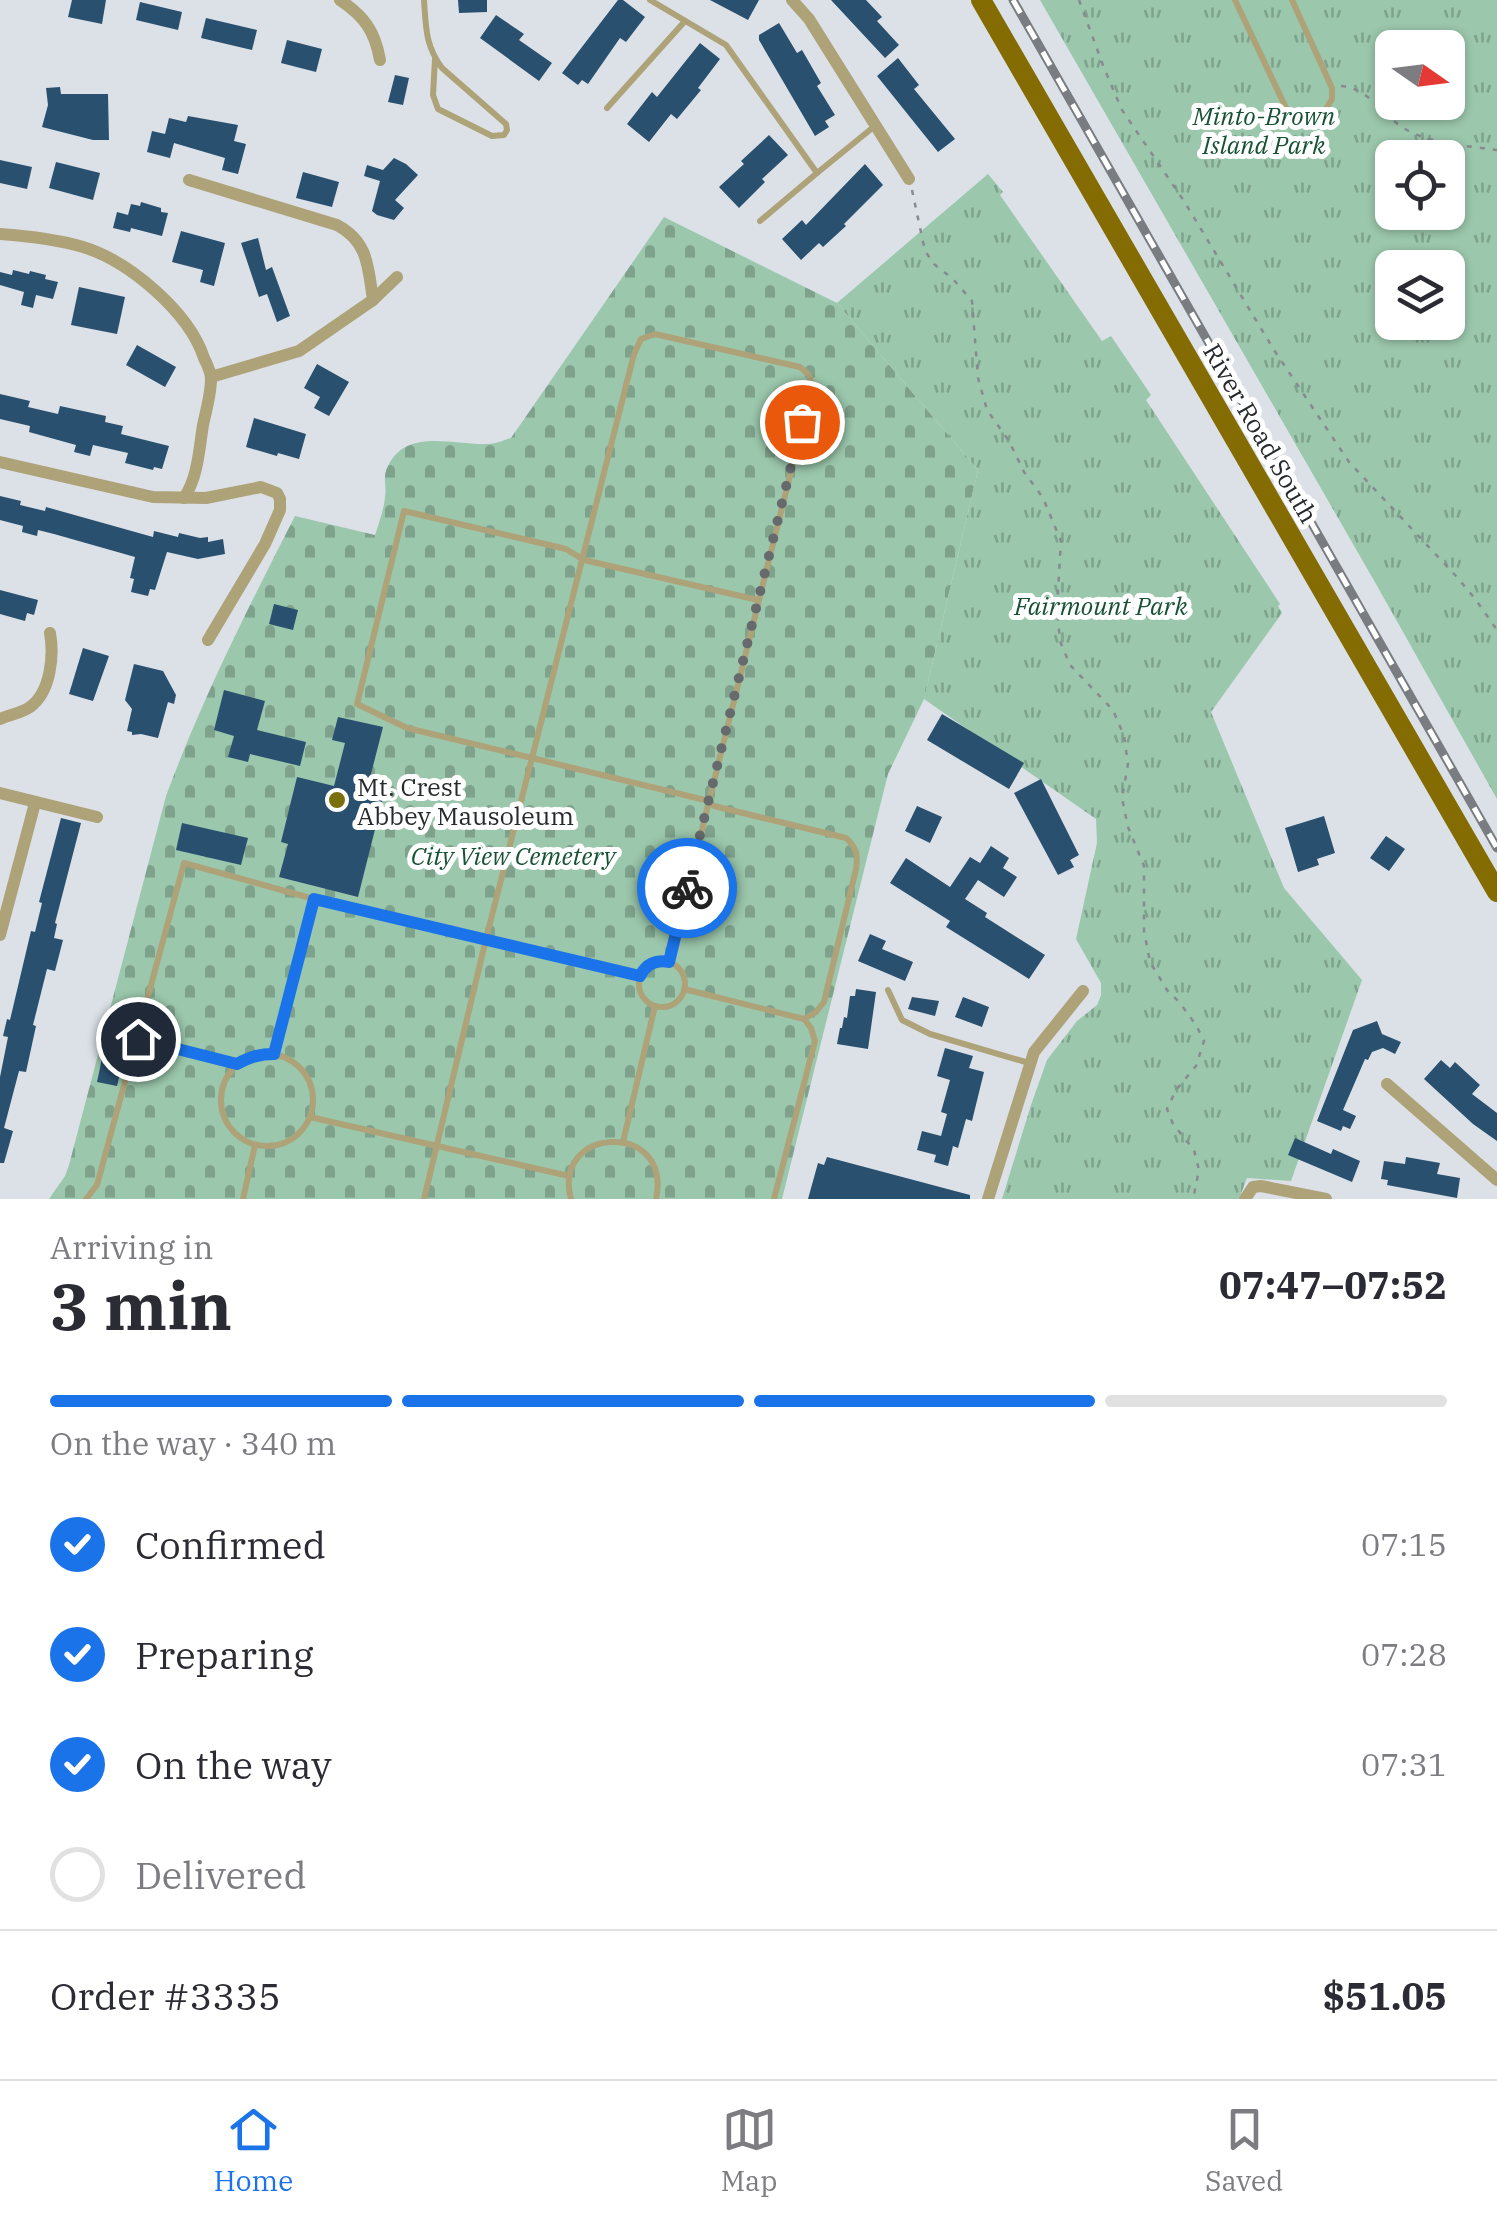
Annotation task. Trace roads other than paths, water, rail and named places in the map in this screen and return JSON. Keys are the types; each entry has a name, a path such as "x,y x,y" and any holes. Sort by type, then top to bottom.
{"main road":[{"name":"River Road South","path":"981,0 1497,892"}],"street":[{"path":"340,0 360,14 376,41 380,60"},
{"path":"792,0 909,179"},
{"path":"189,180 352,233 368,263 373,300"},
{"path":"0,234 87,248 127,269 186,320 211,377 191,487 184,498"},
{"path":"211,377 299,351 373,300 397,277"},
{"path":"0,462 153,497 220,496 262,487 272,489 280,499 278,516 208,640"},
{"path":"0,719 30,707 38,697 52,664 50,633"},
{"path":"0,793 96,817"},
{"path":"0,934 34,802"},
{"path":"988,1199 1029,1063 1083,991"},
{"path":"1387,1084 1497,1180"},
{"path":"1249,1193 1261,1186 1326,1199"}],"lane":[{"path":"424,0 428,44 435,58 506,124 504,134 492,136 438,109 433,95 435,58"},
{"path":"650,0 726,44 817,173"},
{"path":"1235,0 1291,112 1304,118 1318,116 1329,107 1332,88 1292,0"},
{"path":"607,108 685,21"},
{"path":"760,221 876,125"},
{"path":"424,1199 634,354 641,339 655,334 800,366 812,387 669,962"},
{"path":"758,600 584,560 566,549 404,511 357,704 407,728 846,838 856,847 856,869 824,1002 804,1019"},
{"path":"86,1199 97,1185 184,863 314,899 640,976"},
{"path":"274,1054 314,899"},
{"path":"655,962 669,962 681,972 684,989 677,1001 655,1006 640,991 640,976 655,962"},
{"path":"684,989 804,1019 811,1028 815,1041 774,1199"},
{"path":"888,990 902,1020 930,1034 1029,1063"},
{"path":"623,1142 655,1006"},
{"path":"138,1039 237,1064"},
{"path":"261,1054 274,1054 287,1058 307,1076 313,1103 304,1128 294,1138 282,1144 255,1145 231,1129 224,1117 222,1089 237,1064 261,1054"},
{"path":"310,1116 570,1176"},
{"path":"571,1199 568,1190 575,1163 596,1144 609,1141 636,1147 647,1156 655,1168 660,1198"},
{"path":"243,1199 255,1145"}],"railway":[{"path":"1013,0 1497,848"}],"place":[{"name":"Mt. Crest Abbey Mausoleum","path":"337,800"}],"park label":[{"name":"Minto-Brown Island Park","path":"1264,130"},
{"name":"Fairmount Park","path":"1101,605"},
{"name":"City View Cemetery","path":"513,855"}]}
